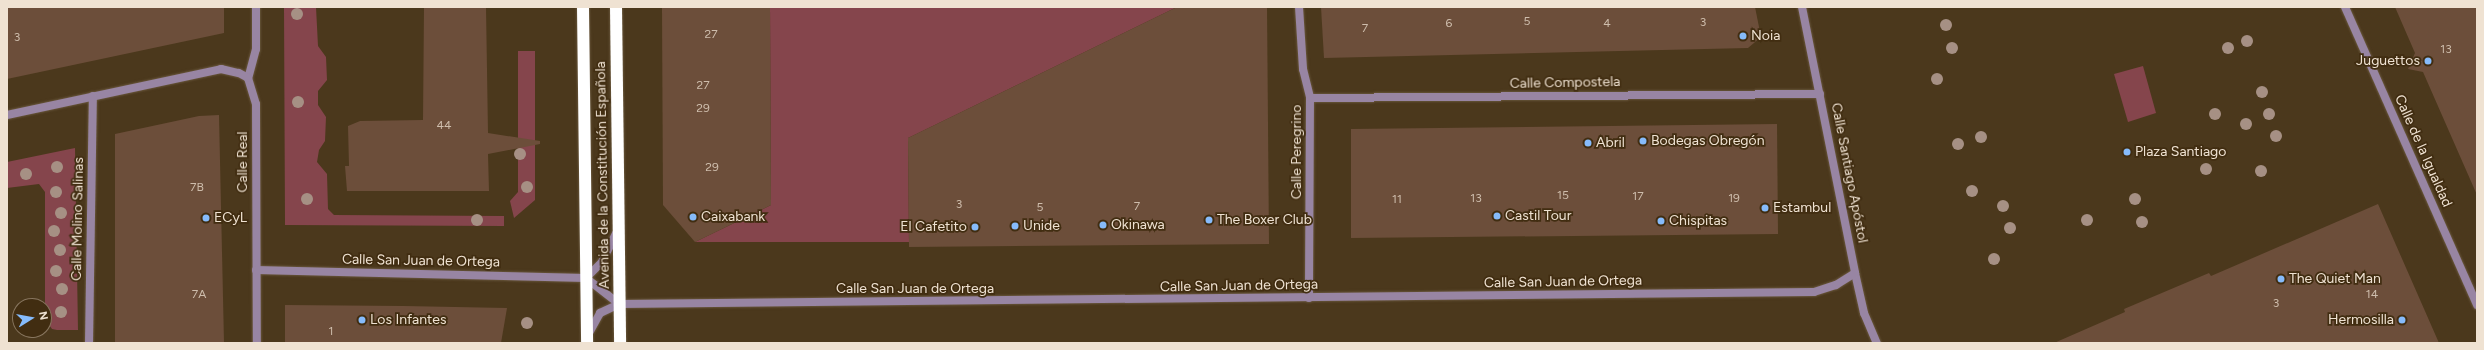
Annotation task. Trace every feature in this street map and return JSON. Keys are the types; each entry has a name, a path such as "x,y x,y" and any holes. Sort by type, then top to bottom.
{"highway":[{"name":"Avenida de la Constitución Española","path":"583,7 586,341"},
{"name":"Avenida de la Constitución Española","path":"616,7 620,343"}],"street":[{"path":"7,114 221,69 239,73 248,78 256,49 256,7"},
{"name":"Calle Peregrino","path":"1299,7 1302,69 1310,98 1309,298"},
{"name":"Calle Santiago Apóstol","path":"1802,7 1855,273 1864,313 1877,343"},
{"name":"Calle de la Igualdad","path":"2345,7 2477,305"},
{"name":"Calle Real","path":"248,78 256,104 257,343"},
{"name":"Calle Compostela","path":"1310,98 1820,94"},
{"name":"Calle Molino Salinas","path":"89,343 93,96"},
{"path":"618,228 602,262 586,278 619,304"},
{"name":"Calle San Juan de Ortega","path":"256,270 586,278"},
{"name":"Calle San Juan de Ortega","path":"586,341 600,313 619,304 1814,292 1836,285 1855,273"}],"shaded area":[{"path":"284,7 316,7 318,46 326,57 327,80 318,91 318,105 326,117 325,141 319,150 317,162 327,174 328,209 334,215 504,216 504,226 285,225"},
{"path":"770,7 1177,7 908,138 909,242 695,242 771,205"},
{"path":"518,51 535,51 535,200 514,218 510,201 518,192"},
{"path":"2143,66 2156,113 2128,122 2114,74"},
{"path":"75,148 78,330 52,329 52,298 45,298 45,192 39,184 7,188 7,162"}],"building":[{"path":"7,7 224,7 224,33 7,79"},
{"path":"424,7 486,7 488,133 540,141 540,144 488,154 489,191 347,191 345,166 349,166 348,126 360,121 423,120"},
{"path":"662,7 770,7 771,205 695,242 663,205"},
{"path":"1177,7 1267,7 1269,244 909,247 908,138"},
{"path":"1321,7 1755,7 1761,37 1748,48 1324,58"},
{"path":"2395,7 2477,7 2477,195 2423,72 2408,69 2415,53"},
{"path":"219,115 224,343 115,343 115,134 199,116"},
{"path":"1777,124 1778,234 1351,238 1351,129"},
{"path":"2378,204 2439,343 2054,343 2125,312 2124,309 2209,273 2211,276"},
{"path":"285,305 507,308 501,343 285,343"}],"place":[{"name":"Noia","path":"1743,36"},
{"name":"Juguettos","path":"2428,61"},
{"name":"Bodegas Obregón","path":"1643,141"},
{"name":"Abril","path":"1588,143"},
{"name":"Plaza Santiago","path":"2127,152"},
{"name":"Estambul","path":"1765,208"},
{"name":"Castil Tour","path":"1497,216"},
{"name":"Caixabank","path":"693,217"},
{"name":"ECyL","path":"206,218"},
{"name":"The Boxer Club","path":"1209,220"},
{"name":"Chispitas","path":"1661,221"},
{"name":"Okinawa","path":"1103,225"},
{"name":"Unide","path":"1015,226"},
{"name":"El Cafetito","path":"975,227"},
{"name":"The Quiet Man","path":"2281,279"},
{"name":"Los Infantes","path":"362,320"},
{"name":"Hermosilla","path":"2402,320"}]}
